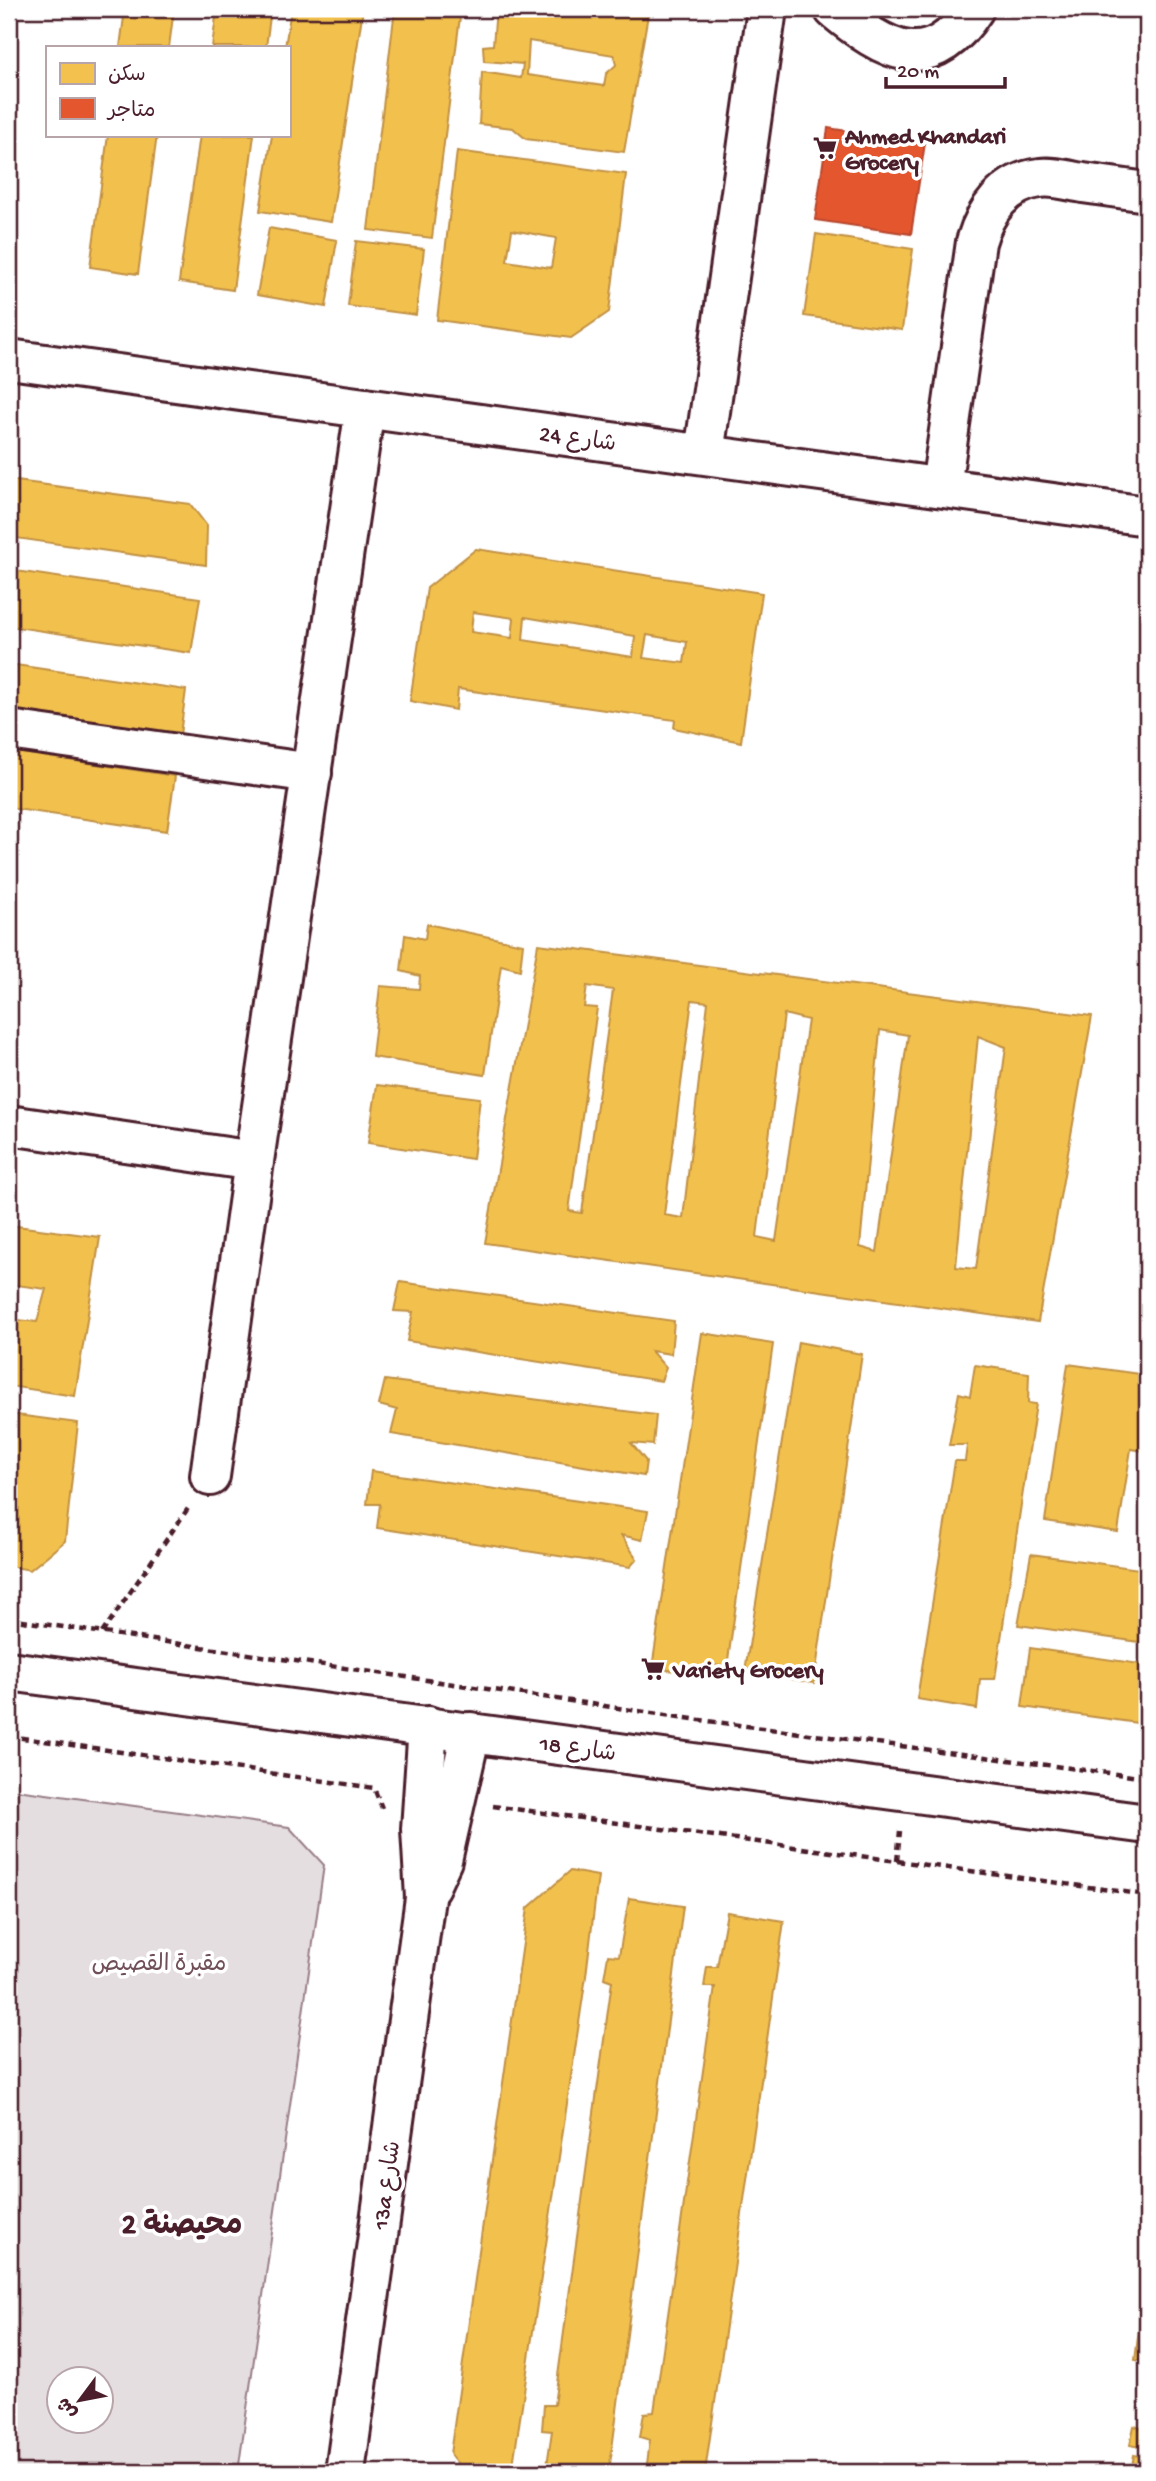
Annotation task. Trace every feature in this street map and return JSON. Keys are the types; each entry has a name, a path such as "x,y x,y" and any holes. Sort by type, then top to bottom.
{"street":[{"path":"704,454 767,9"},
{"path":"834,9 895,49 914,51 928,50 952,37 974,9"},
{"path":"941,487 976,242 982,223 992,206 1006,192 1023,182 1042,177 1147,192"},
{"name":"شارع 24","path":"9,359 1147,516"},
{"path":"210,1476 365,408"},
{"path":"9,730 312,773"},
{"path":"9,1125 254,1161"},
{"name":"شارع 18","path":"9,1671 1147,1824"},
{"name":"13a شارع","path":"345,2472 425,1898 421,1829 428,1726"},
{"name":"13a شارع","path":"425,1898 442,1860 471,1732"}],"path":[{"path":"102,1633 210,1476"},
{"path":"9,1619 700,1720 1147,1778"},
{"path":"9,1736 374,1788 384,1814"},
{"path":"487,1805 1147,1895"}],"green space":[{"name":"مقبرة القصيص","path":"9,1789 289,1827 324,1865 238,2472 9,2472"}],"building: سكن":[{"path":"125,9 174,9 169,46 120,46"},
{"path":"217,9 271,9 266,46 212,46"},
{"path":"291,9 363,9 331,222 260,211 272,136 290,136 290,46 285,46"},
{"path":"395,9 461,9 432,238 368,230"},
{"path":"496,9 649,9 624,152 526,139 513,128 479,124 482,72 521,78 523,64 484,61 483,46 493,45","holes":["529,41 614,55 616,65 606,74 604,86 527,75"]},
{"path":"108,136 157,136 138,274 90,267"},
{"path":"200,136 254,136 233,290 179,282"},
{"path":"457,151 626,174 609,312 571,338 437,320","holes":["512,230 556,238 551,268 507,261"]},
{"path":"269,228 337,240 326,307 257,295"},
{"path":"816,234 913,249 902,330 804,316"},
{"path":"356,241 424,249 416,315 348,306"},
{"path":"9,480 190,504 207,526 206,565 9,537"},
{"path":"476,549 762,593 741,742 674,728 675,720 458,689 456,710 410,701 427,588","holes":["473,612 514,618 512,638 471,632","525,617 635,636 633,657 523,640","647,635 687,642 684,663 643,658"]},
{"path":"9,570 200,598 191,653 9,626"},
{"path":"9,664 186,690 179,742 9,717"},
{"path":"9,751 175,776 167,831 9,808"},
{"path":"427,924 523,944 520,970 501,965 485,1075 372,1057 380,986 419,989 420,976 401,971 405,935 425,939"},
{"path":"538,944 1092,1016 1038,1322 485,1243","holes":["587,986 613,990 582,1213 569,1211 597,1008 584,1007","692,1000 708,1002 683,1218 664,1215","784,1014 808,1020 776,1241 757,1237","880,1030 908,1035 877,1252 860,1247","978,1036 1006,1047 976,1269 956,1267"]},
{"path":"377,1085 480,1098 473,1159 368,1143"},
{"path":"9,1225 100,1237 75,1396 9,1386 9,1319 37,1322 46,1289 9,1284"},
{"path":"400,1282 674,1321 671,1354 651,1351 666,1368 661,1381 407,1341 413,1312 394,1311"},
{"path":"702,1333 773,1344 727,1667 713,1665 705,1675 652,1668"},
{"path":"798,1342 862,1354 814,1683 745,1671"},
{"path":"1068,1364 1147,1375 1147,1459 1143,1458 1144,1451 1131,1449 1118,1532 1045,1521"},
{"path":"975,1365 1029,1373 1028,1403 1036,1404 995,1679 980,1679 977,1709 917,1699 955,1461 965,1461 967,1445 949,1445 959,1393 970,1396"},
{"path":"385,1380 656,1415 653,1445 631,1443 646,1461 644,1476 391,1434 397,1410 379,1405"},
{"path":"9,1414 78,1423 65,1541 30,1570 9,1566"},
{"path":"371,1471 648,1511 642,1540 621,1535 637,1559 630,1567 377,1528 380,1504 367,1504"},
{"path":"1031,1554 1147,1570 1147,1643 1018,1625"},
{"path":"1030,1648 1147,1665 1145,1724 1022,1707"},
{"path":"570,1871 598,1876 586,1976 512,2472 464,2472 450,2454 528,1908"},
{"path":"629,1898 683,1906 609,2472 546,2472 552,2431 542,2430 544,2405 554,2405 612,1981 604,1978 608,1955 619,1956"},
{"path":"727,1912 784,1921 705,2472 646,2472 650,2440 640,2437 644,2413 654,2412 715,1987 704,1987 707,1967 717,1967"},
{"path":"1147,2269 1147,2362 1135,2360"},
{"path":"1134,2426 1147,2430 1147,2448 1130,2445"},
{"path":"1134,2455 1147,2457 1147,2472 1131,2472"}],"building: متاجر":[{"path":"828,128 925,143 911,234 815,220"}],"place":[{"name":"Ahmed Khandari Grocery","path":"825,148"},
{"name":"Variety Grocery","path":"653,1669"}],"district":[{"name":"محيصنة 2","path":"182,2223"}]}
